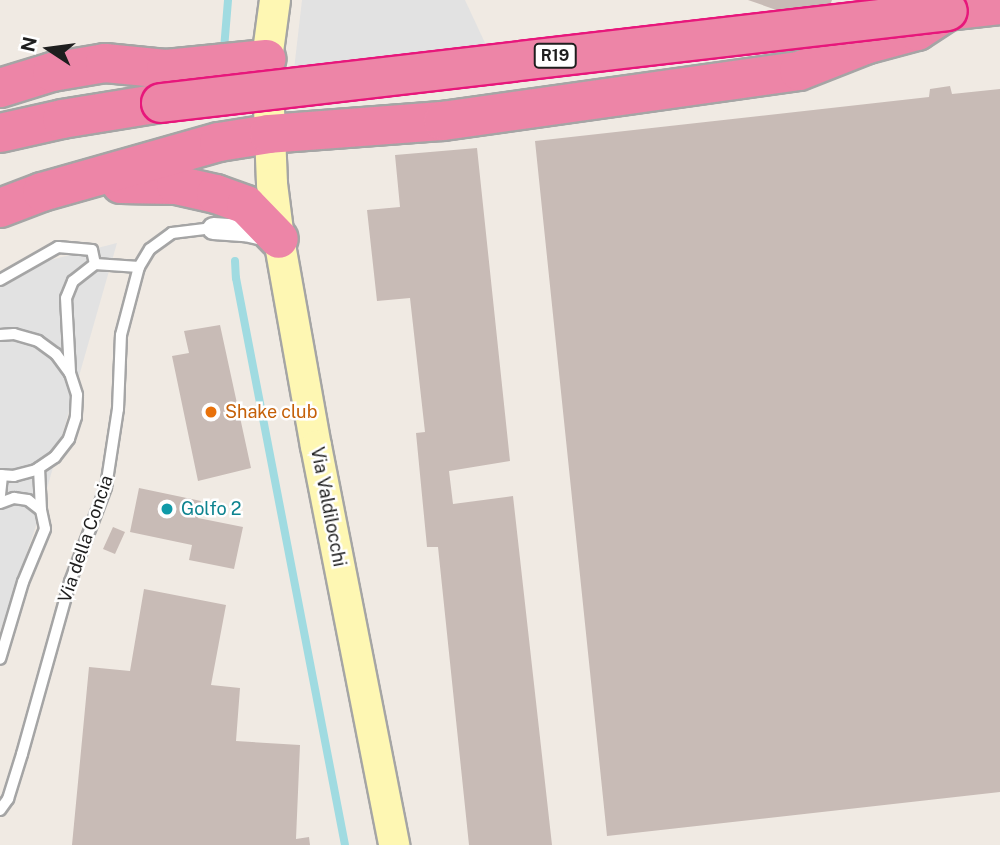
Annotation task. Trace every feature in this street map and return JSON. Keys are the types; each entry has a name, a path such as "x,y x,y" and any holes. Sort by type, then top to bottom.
{"highway":[{"name":"R19","path":"0,133 62,119 161,103 1000,5"},
{"path":"0,208 219,142 269,134 443,121 799,71 864,45 917,31 948,11"},
{"path":"0,88 52,72 106,63 166,69 267,59"},
{"path":"74,184 155,183 197,188 246,205 262,234"}],"main road":[{"name":"Via Valdilocchi","path":"275,0 267,59 269,134 262,234 316,446 394,845"}],"street":[{"path":"213,228 262,234"}],"lane":[{"name":"Via della Concia","path":"0,810 8,799 22,754 70,582 106,487 118,410 121,335 139,268 150,249 172,233 213,228"},
{"path":"0,281 58,247 92,250 95,264"},
{"path":"0,495 1,475 14,476 39,468 55,457 69,439 76,417 77,395 70,373 66,298 73,281 95,264 139,268"},
{"path":"0,335 14,334 38,341 56,354 70,373"},
{"path":"0,659 23,582 45,529 41,510 39,468"},
{"path":"0,503 13,498 28,500 41,510"}],"shaded area":[{"path":"302,0 465,0 492,58 293,78"},
{"path":"117,243 38,520 0,632 0,281 11,270"}],"building":[{"path":"748,0 832,0 822,26"},
{"path":"950,86 952,94 1000,89 1000,792 607,836 535,141 929,97 930,89"},
{"path":"477,148 510,461 449,471 453,504 513,496 552,845 469,845 438,547 427,547 416,433 425,432 410,298 377,301 367,210 400,207 395,155"},
{"name":"Shake club","path":"220,325 251,468 198,481 172,356 189,353 184,331"},
{"path":"139,488 201,501 198,518 243,527 234,569 189,560 192,545 130,532"},
{"path":"113,527 125,532 115,554 103,549"},
{"path":"144,589 226,605 211,685 240,688 236,741 300,745 296,839 309,837 310,845 72,845 89,667 130,671"}],"waterway":[{"path":"224,49 228,0"},
{"path":"235,261 236,278 345,845"}],"place":[{"name":"Shake club","path":"211,412"},
{"name":"Golfo 2","path":"167,509"}]}
